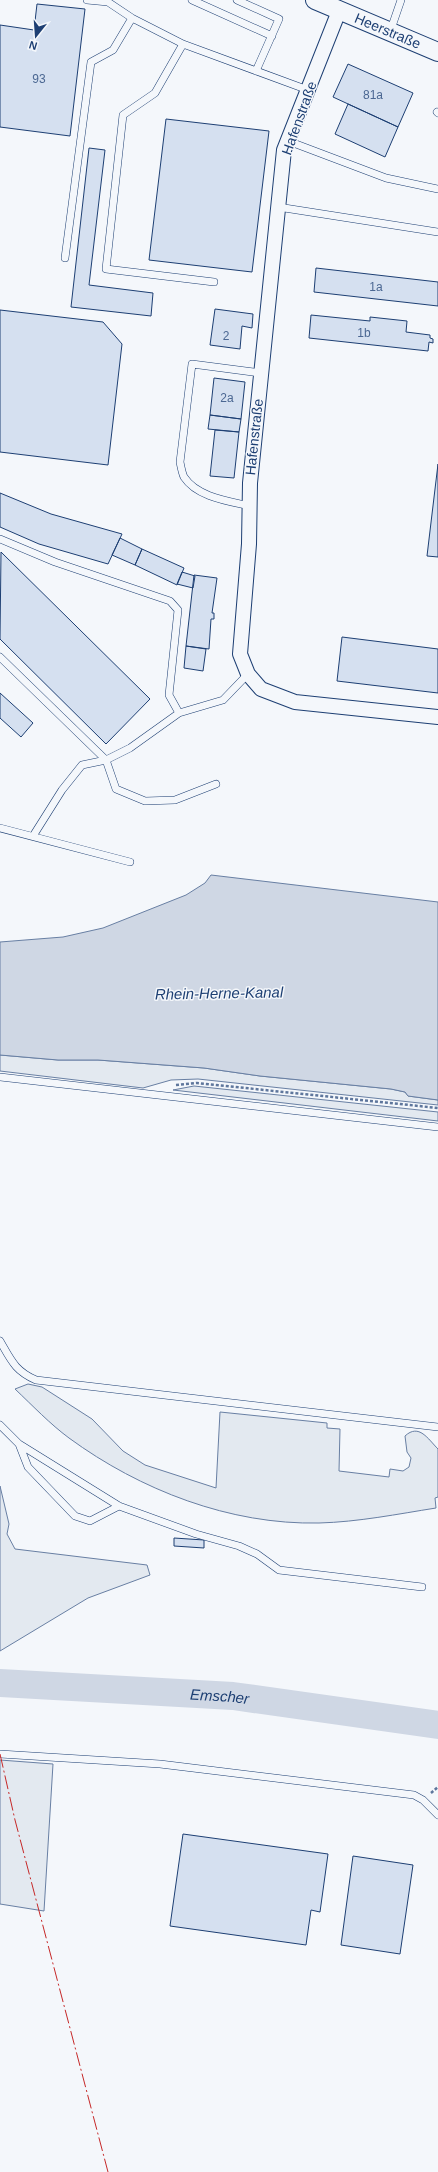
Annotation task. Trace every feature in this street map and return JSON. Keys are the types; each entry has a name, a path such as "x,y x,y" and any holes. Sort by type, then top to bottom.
{"street":[{"name":"Heerstraße","path":"315,0 438,52"},
{"name":"Hafenstraße","path":"340,11 284,150 250,482 249,544 240,654 248,674 261,689 295,702 438,717"}],"lane":[{"path":"87,0 108,2 132,18 183,44 308,90"},
{"path":"192,0 272,36"},
{"path":"236,0 279,19 256,71"},
{"path":"390,32 401,0"},
{"path":"65,258 91,62 113,50 132,18"},
{"path":"183,44 155,93 123,115 106,269 214,282"},
{"path":"288,141 386,178 438,189"},
{"path":"278,207 438,232"},
{"path":"250,506 208,495 193,487 184,477 180,462 192,364 261,373"},
{"path":"0,539 55,562 170,601 178,610 169,695 179,713"},
{"path":"0,657 106,760 116,789 145,801 175,800 216,784"},
{"path":"33,836 62,790 82,765 106,760 130,748 179,713 223,700 248,674"},
{"path":"0,828 130,862"},
{"path":"0,1077 438,1127"},
{"path":"0,1341 13,1365 22,1374 36,1380 438,1427"},
{"path":"0,1425 18,1444 118,1506 196,1534 239,1546 257,1554 280,1570 422,1587"},
{"path":"18,1444 28,1467 75,1516 90,1521 118,1506"},
{"path":"0,1754 160,1764 414,1795 424,1800 438,1815"}],"path":[{"path":"152,1094 163,1088 197,1083 438,1108"}],"shaded area":[{"path":"0,1055 58,1060 98,1060 204,1068 260,1076 391,1089 405,1092 408,1096 438,1100 438,1105 198,1079 171,1080 143,1088 0,1071"},
{"path":"194,1086 438,1112 438,1121 173,1090"},
{"path":"28,1384 42,1387 92,1419 123,1451 145,1465 216,1488 220,1412 327,1423 327,1428 340,1429 339,1471 389,1477 390,1469 403,1471 409,1467 411,1458 407,1452 405,1436 410,1432 419,1432 427,1437 438,1449 438,1497 435,1498 436,1508 363,1519 319,1523 286,1522 252,1518 220,1511 187,1501 126,1474 96,1457 62,1433 15,1389"},
{"path":"0,1486 9,1524 7,1534 15,1549 147,1565 150,1575 88,1598 0,1651"},
{"path":"0,1760 53,1764 44,1911 0,1904"}],"water":[{"name":"Rhein-Herne-Kanal","path":"211,875 438,902 438,1100 408,1096 405,1092 391,1089 260,1076 204,1068 98,1060 58,1060 0,1055 0,942 63,937 103,928 186,895 205,883"}],"building":[{"path":"37,4 85,9 70,136 0,127 0,25 34,30"},
{"path":"348,64 413,93 398,127 333,97"},
{"path":"348,104 398,127 385,157 335,134"},
{"path":"166,119 269,131 252,272 149,260"},
{"path":"89,148 105,150 89,285 153,293 151,316 71,307"},
{"path":"316,268 438,282 438,306 314,292"},
{"path":"215,309 253,314 252,328 242,326 240,349 210,345"},
{"path":"0,310 103,322 122,344 108,465 0,452"},
{"path":"311,315 370,321 370,317 407,321 406,332 430,335 430,338 433,339 433,343 429,342 428,351 309,338"},
{"path":"214,378 245,382 241,419 210,415"},
{"path":"210,415 241,419 239,432 208,429"},
{"path":"215,430 239,432 234,478 210,476"},
{"path":"438,464 438,557 427,556"},
{"path":"0,493 51,514 122,534 108,564 39,544 0,527"},
{"path":"120,538 142,549 135,565 112,555"},
{"path":"142,549 184,568 177,585 135,565"},
{"path":"1,552 150,699 106,744 0,639"},
{"path":"182,572 195,576 193,588 177,584"},
{"path":"194,575 217,578 212,613 214,613 214,619 211,619 209,649 186,646"},
{"path":"342,637 438,649 438,693 337,681"},
{"path":"186,646 206,649 203,671 184,668"},
{"path":"0,693 33,723 21,737 0,718"},
{"path":"174,1538 204,1540 204,1548 174,1546"},
{"path":"183,1834 328,1854 320,1912 311,1910 306,1945 170,1926"},
{"path":"353,1856 413,1865 400,1954 341,1945"}],"waterway":[{"name":"Emscher","path":"0,1683 233,1696 438,1725"}],"power":[{"path":"0,1754 15,1820 108,2172"}]}
